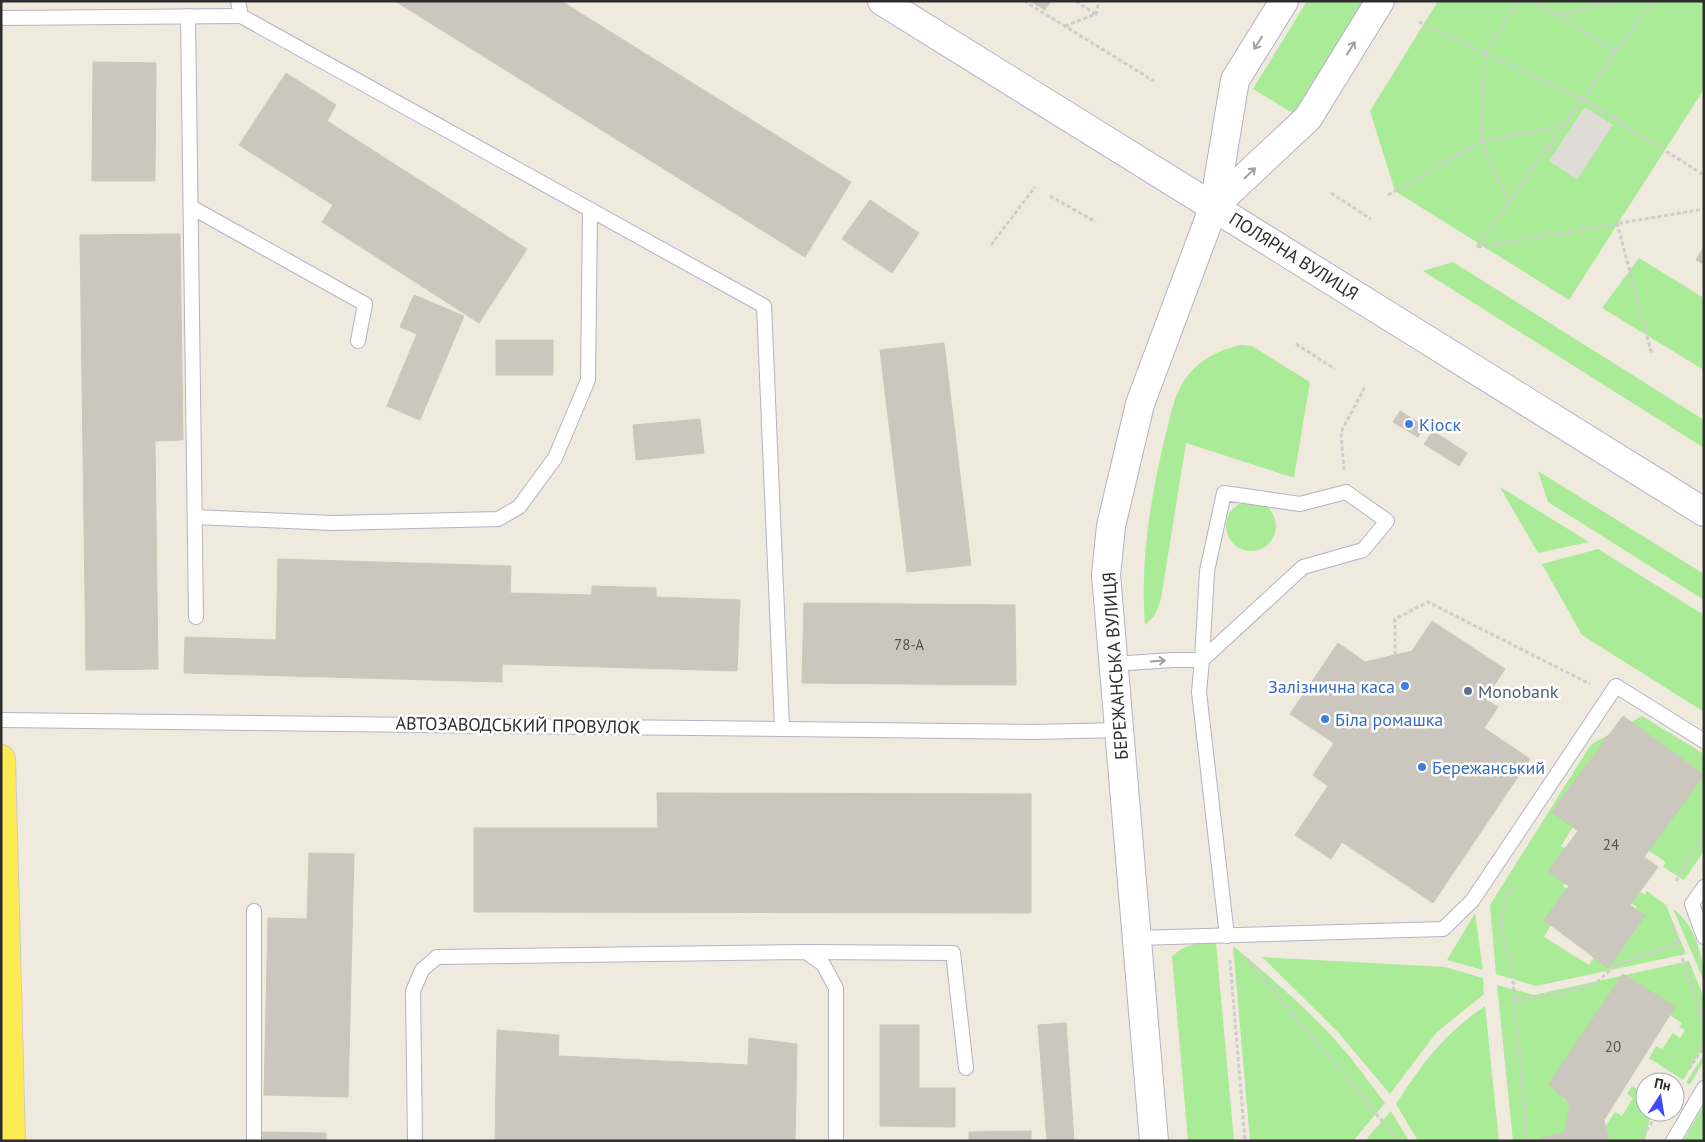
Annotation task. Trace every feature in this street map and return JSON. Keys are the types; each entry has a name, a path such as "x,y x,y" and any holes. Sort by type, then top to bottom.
{"main road":[{"path":"1,759 11,1141"}],"street":[{"name":"ПОЛЯРНА ВУЛИЦЯ","path":"882,1 1704,512"},
{"name":"БЕРЕЖАНСЬКА ВУЛИЦЯ","path":"1154,1141 1106,575 1111,526 1140,404 1214,206 1235,80 1284,1"},
{"path":"1214,206 1308,118 1380,1"}],"lane":[{"path":"238,1 241,16"},
{"path":"188,16 196,617"},
{"path":"1,18 241,16 764,306 782,728"},
{"path":"191,207 365,304 358,341"},
{"path":"195,517 333,523 498,519 519,507 554,458 588,380 590,210"},
{"path":"1114,664 1202,660 1303,567 1363,550 1387,521 1346,492 1300,504 1224,493 1207,571 1202,660 1199,692 1227,936"},
{"path":"1137,938 1443,929 1472,901 1616,686 1704,741"},
{"name":"АВТОЗАВОДСЬКИЙ ПРОВУЛОК","path":"1,720 1034,732 1120,730"},
{"path":"1704,887 1692,904 1704,937"},
{"path":"254,911 254,1141"},
{"path":"806,952 823,964 836,988 836,1141"},
{"path":"415,1141 413,991 422,970 437,957 953,952 966,1068"},
{"path":"1673,1141 1704,1088"}],"path":[{"path":"1024,1 1154,81"},
{"path":"1076,1 1096,14"},
{"path":"1096,14 1099,1"},
{"path":"1509,202 1481,142 1484,53 1518,1"},
{"path":"1534,1 1616,52"},
{"path":"1557,15 1619,1"},
{"path":"1652,1 1477,247 1704,209"},
{"path":"1065,26 1096,14"},
{"path":"1419,22 1582,99 1704,175"},
{"path":"1388,195 1481,142 1564,125"},
{"path":"1549,146 1556,152"},
{"path":"991,245 1035,187"},
{"path":"1332,193 1372,219"},
{"path":"1050,196 1096,222"},
{"path":"1618,224 1652,355"},
{"path":"1296,344 1335,369"},
{"path":"1346,492 1341,432 1366,387"},
{"path":"1395,655 1395,619 1428,602 1610,694"},
{"path":"1673,887 1704,832"},
{"path":"1668,912 1704,1023"},
{"path":"1227,936 1245,1141"},
{"path":"1227,936 1399,1141"},
{"path":"1515,1001 1569,992 1596,983 1616,966 1677,942"},
{"path":"1511,958 1527,1141"},
{"path":"1702,1050 1704,1036"},
{"path":"1639,1141 1652,1122"}],"green space":[{"path":"1307,1 1366,1 1296,115 1253,89"},
{"path":"1438,1 1704,1 1704,89 1569,300 1395,191 1370,111"},
{"path":"1639,258 1704,298 1704,370 1602,308"},
{"path":"1453,262 1704,420 1704,448 1423,271"},
{"path":"1241,345 1252,346 1310,382 1294,478 1186,443 1161,599 1155,615 1145,625 1144,578 1147,532 1159,464 1176,397 1184,381 1200,363 1220,352"},
{"path":"1538,471 1704,574 1704,600 1548,502"},
{"path":"1500,487 1589,542 1538,553"},
{"path":"1256,501 1269,508 1275,516 1275,536 1269,544 1261,550 1246,551 1233,544 1227,536 1226,521 1233,508 1241,502"},
{"path":"1598,549 1704,615 1704,712 1582,635 1542,564"},
{"path":"1642,716 1704,754 1704,851 1684,880 1663,867 1666,862 1633,840 1581,814 1561,846 1581,858 1563,886 1571,892 1558,901 1545,920 1551,925 1544,937 1589,965 1599,949 1625,927 1637,907 1627,900 1634,888 1645,895 1647,891 1666,905 1686,954 1536,986 1496,974 1490,905 1592,744"},
{"path":"1673,909 1687,923 1696,941 1700,951 1704,981"},
{"path":"1475,913 1483,970 1447,960"},
{"path":"1198,943 1216,943 1234,1141 1188,1141 1172,956 1183,948"},
{"path":"1233,946 1279,985 1323,1027 1350,1057 1385,1103 1353,1141 1250,1141"},
{"path":"1262,957 1445,967 1483,978 1484,994 1436,1033 1390,1094 1336,1030"},
{"path":"1689,961 1704,998 1704,1045 1685,1077 1685,1072 1671,1072 1649,1058 1656,1046 1662,1049 1673,1033 1680,1038 1685,1030 1679,1027 1682,1023 1631,990 1563,1099 1577,1108 1572,1141 1513,1141 1497,985 1534,995"},
{"path":"1485,1006 1499,1141 1418,1141 1396,1104 1435,1050 1458,1027"},
{"path":"1704,1054 1704,1061 1690,1084 1686,1083"},
{"path":"1632,1086 1635,1088 1635,1122 1649,1122 1645,1141 1606,1141 1591,1118 1606,1126 1615,1112 1622,1116 1633,1098 1627,1094"},
{"path":"1704,1105 1704,1141 1683,1141"},
{"path":"1391,1111 1409,1141 1366,1141 1369,1136"}],"shaded area":[{"path":"1585,107 1613,125 1577,180 1549,161"}],"building":[{"path":"395,1 561,1 851,182 805,257"},
{"path":"1030,1 1051,1 1045,10"},
{"path":"93,62 156,63 155,181 92,181"},
{"path":"286,73 336,105 327,121 527,249 479,323 322,222 333,205 239,145"},
{"path":"870,200 919,233 892,273 842,239"},
{"path":"180,234 183,440 155,441 158,669 86,670 80,235"},
{"path":"1704,246 1704,264 1696,260"},
{"path":"414,295 464,316 420,420 387,406 417,334 400,327"},
{"path":"496,340 553,340 553,375 496,375"},
{"path":"944,343 971,565 907,572 880,350"},
{"name":"Кіоск","path":"1400,411 1424,426 1418,437 1393,422"},
{"path":"700,419 704,453 636,460 633,425"},
{"path":"1433,431 1467,453 1459,466 1424,444"},
{"path":"278,559 511,566 510,593 592,595 592,586 656,588 656,597 740,600 737,671 502,664 502,682 184,673 185,637 276,640"},
{"path":"804,603 1015,605 1016,685 802,683"},
{"name":"Бережанський","path":"1432,621 1505,669 1485,699 1498,707 1484,728 1530,759 1433,903 1342,842 1331,859 1295,835 1328,786 1313,775 1334,743 1290,714 1338,643 1365,662 1412,651"},
{"path":"1623,716 1704,775 1644,857 1658,867 1630,905 1645,916 1608,968 1544,920 1569,886 1548,871 1578,831 1552,812"},
{"path":"657,793 1031,794 1031,913 474,912 474,828 658,828"},
{"path":"309,853 354,854 348,1097 264,1095 268,918 307,919"},
{"path":"1623,974 1675,1007 1604,1120 1609,1141 1540,1141 1539,1139 1565,1132 1570,1104 1549,1084"},
{"path":"1066,1023 1074,1141 1047,1141 1038,1025"},
{"path":"880,1025 919,1025 919,1088 955,1088 955,1127 880,1126"},
{"path":"497,1030 559,1035 558,1056 748,1065 749,1038 797,1044 795,1141 495,1141"},
{"path":"1031,1131 1031,1141 969,1141 969,1132"},
{"path":"261,1132 326,1133 326,1141 261,1141"}],"place":[{"name":"Кіоск","path":"1409,424"},
{"name":"Залізнична каса","path":"1405,686"},
{"name":"Monobank","path":"1468,691"},
{"name":"Біла ромашка","path":"1325,719"},
{"name":"Бережанський","path":"1422,767"}]}
